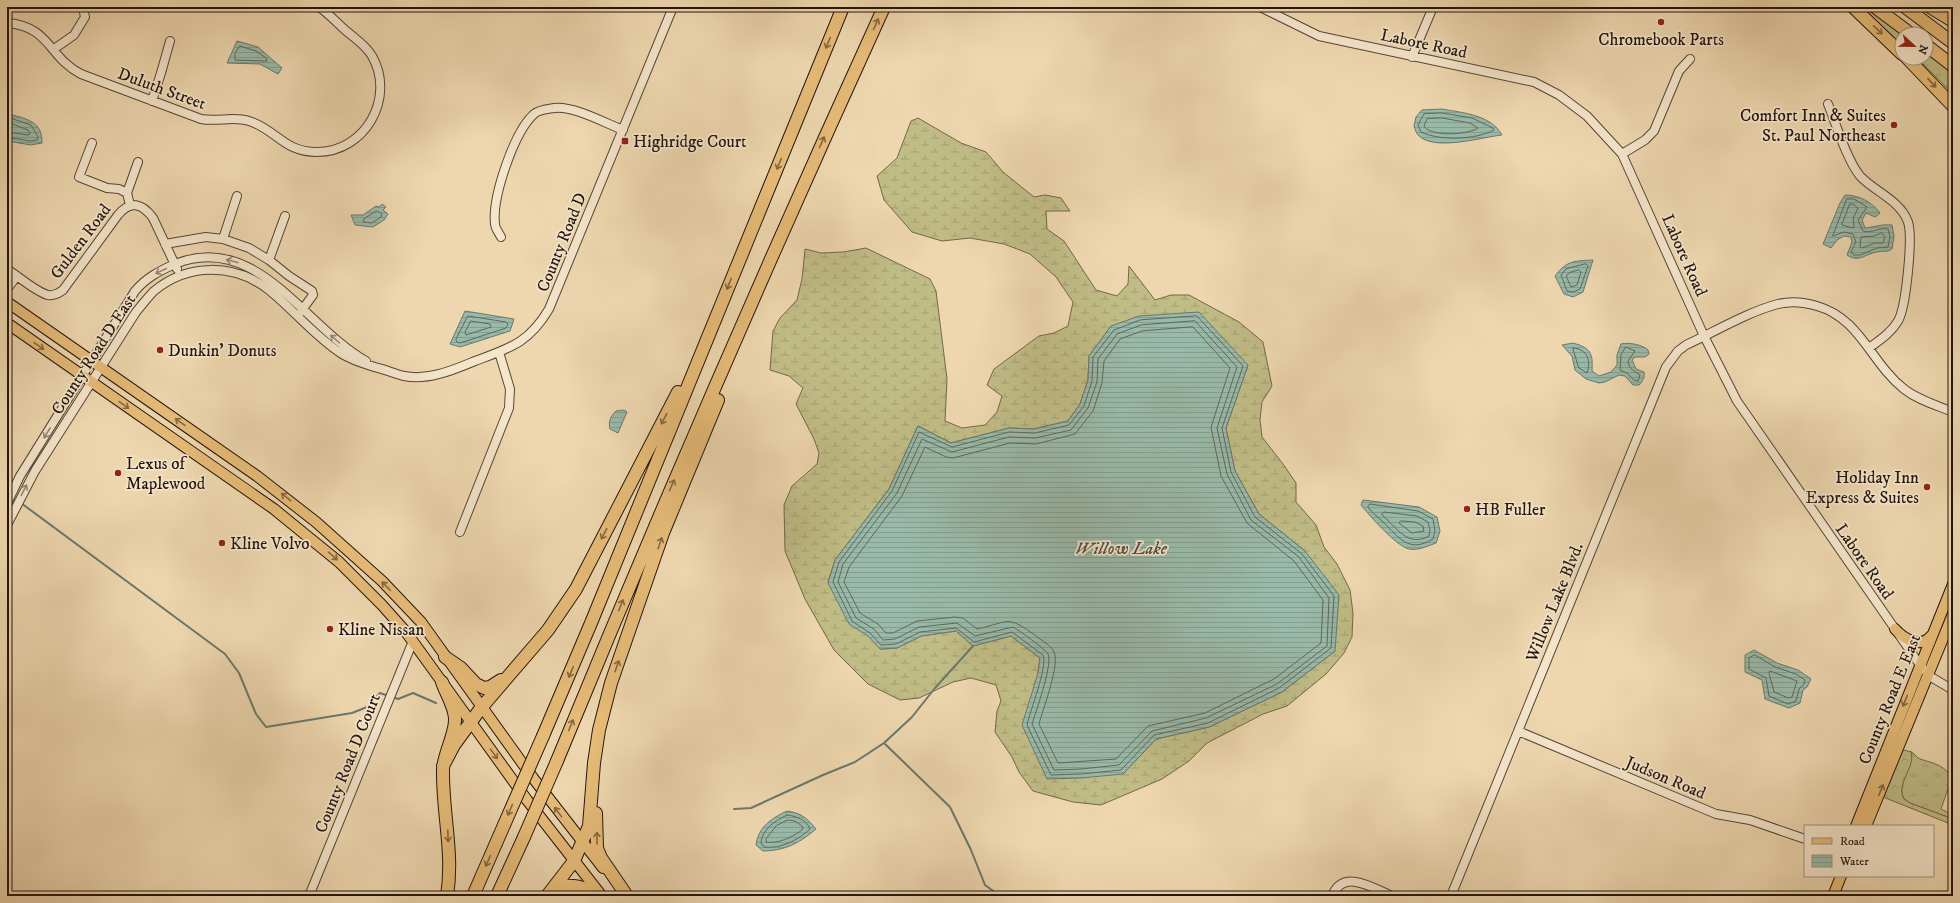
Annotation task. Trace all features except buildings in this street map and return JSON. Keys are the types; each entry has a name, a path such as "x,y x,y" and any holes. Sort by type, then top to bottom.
{"highway":[{"path":"473,896 591,623 843,7"},
{"path":"497,896 524,837 648,541 784,229 884,7"},
{"path":"1853,7 1894,46"},
{"path":"1875,7 1900,26"},
{"path":"1905,7 1953,43"},
{"path":"1931,7 1953,14"},
{"path":"1931,7 1953,21"},
{"path":"1934,51 1953,66"},
{"path":"1915,66 1953,106"},
{"path":"551,892 574,861 589,826 594,763 599,730 611,684 663,533 712,415 784,229"},
{"path":"443,766 454,745 481,708 548,630 576,589 679,390 698,361"},
{"path":"445,657 461,668 476,684 484,688 490,688 497,684 523,660"},
{"path":"442,682 446,695 454,707 455,721 443,766 443,789 448,830 450,879 447,896"},
{"path":"599,730 596,799 597,848 601,858 626,896"},
{"path":"551,892 572,884 584,887 601,896"}],"main road":[{"path":"7,302 257,476 316,522 366,567 413,614 582,843 626,896"},
{"path":"7,323 274,509 308,535 357,578 413,641 527,800 601,896"},
{"name":"County Road E East","path":"1856,825 1953,584"},
{"name":"County Road E East","path":"1866,825 1953,614"},
{"path":"1895,629 1905,638 1918,642 1928,640 1933,632"},
{"path":"1833,896 1841,877"}],"street":[{"path":"54,49 74,35 85,17 83,7"},
{"name":"Duluth Street","path":"7,23 31,28 45,38 60,59 73,70 201,120 210,121 232,119 250,121 259,125 289,146 298,150 316,152 333,150 350,143 364,130 376,112 380,91 376,65 366,48 319,7"},
{"name":"County Road D","path":"379,368 405,376 431,376 512,348 527,338 540,326 550,309 673,7"},
{"name":"Labore Road","path":"1260,7 1319,36 1534,82 1559,94 1587,116 1622,154 1704,336 1737,401 1920,665 1928,675 1953,690"},
{"path":"1412,57 1433,7"},
{"path":"152,101 162,73 170,41"},
{"path":"1622,154 1645,140 1654,131 1679,71 1690,59"},
{"path":"1828,104 1854,165 1861,176 1888,198 1903,213 1908,222 1910,234 1905,298 1902,314 1893,328 1870,348"},
{"path":"501,237 495,226 494,209 500,183 524,125 535,113 555,107 571,109 623,130"},
{"path":"92,143 79,177 107,188 119,189 126,193"},
{"path":"130,205 126,193 138,162"},
{"path":"222,239 237,196"},
{"name":"Gulden Road","path":"7,269 42,293 50,296 57,294 63,290 118,215 125,207 130,205 148,210 180,275"},
{"path":"270,260 285,216"},
{"path":"165,244 206,237 222,239 248,248 270,260 289,276 312,292 312,295 300,313"},
{"name":"County Road D East","path":"7,503 20,476 141,285 156,272 175,264 202,257 233,261 247,266 260,273 300,313 329,345 342,354 360,363 379,368"},
{"name":"County Road D East","path":"7,525 35,471 136,312 153,292 172,278 191,271 211,269 228,271 247,276 268,289 300,313"},
{"path":"7,289 17,276"},
{"name":"Willow Lake Blvd.","path":"1451,896 1666,367 1678,351 1704,336 1768,307 1778,304 1799,303 1822,307 1842,318 1851,325 1890,375 1903,388 1923,400 1953,412"},
{"path":"460,532 509,408 510,389 499,352"},
{"name":"County Road D Court","path":"309,896 413,641"},
{"name":"Judson Road","path":"1518,731 1716,814 1750,820 1804,839"},
{"path":"1332,896 1339,885 1353,881 1392,896"}],"green space":[{"path":"1860,7 1866,7 1894,28 1894,38"},
{"path":"1934,59 1953,73 1953,94 1925,66 1934,66"},
{"path":"918,118 961,143 986,152 1003,172 1034,197 1045,195 1061,198 1070,211 1046,211 1047,229 1064,241 1096,290 1117,296 1128,284 1129,266 1155,300 1171,295 1189,295 1239,322 1263,342 1272,386 1262,402 1260,420 1262,437 1296,483 1296,502 1316,525 1324,547 1337,564 1350,590 1353,613 1352,637 1344,653 1326,674 1287,706 1263,714 1207,743 1189,761 1162,779 1101,805 1073,802 1033,791 1019,772 1012,757 995,732 997,711 1001,701 996,685 971,678 953,682 919,698 900,700 868,684 834,650 805,599 785,551 784,505 792,486 817,464 819,453 814,439 796,404 803,388 789,376 770,370 773,331 780,318 797,300 802,279 805,249 821,253 843,252 866,248 930,279 936,291 947,379 945,421 962,428 985,425 997,412 1002,396 987,385 994,369 1039,336 1054,333 1068,326 1073,302 1056,277 1030,254 1004,244 970,238 942,241 912,232 884,200 877,176 897,158 911,121","holes":["1111,326 1248,365 1226,428 1235,471 1259,514 1305,551 1335,651 1282,692 1209,727 1156,739 1123,774 1038,673 1040,658 1011,636 973,646 956,631 921,636 897,648 880,649 828,582 835,560 889,489 918,426 951,443 1009,428 1034,429 1068,421 1080,404 1088,380 1089,356"]},
{"path":"1904,750 1911,752 1912,758 1902,787 1904,799 1910,803 1953,819 1953,825 1883,797 1901,752"},
{"path":"1910,751 1920,759 1944,768 1950,775 1950,783 1941,809 1953,815 1953,819 1910,803 1904,799 1902,787 1910,763"}],"water":[{"path":"237,41 258,47 282,68 278,74 260,64 227,63"},
{"path":"1442,109 1484,119 1497,128 1502,135 1446,143 1425,140 1418,135 1414,126 1416,117 1422,110"},
{"path":"7,113 26,119 36,125 41,135 42,143 31,145 7,141"},
{"path":"1845,195 1855,196 1865,200 1880,213 1875,217 1866,213 1862,220 1865,228 1881,225 1892,225 1894,236 1892,249 1855,258 1847,255 1852,242 1851,237 1844,236 1837,240 1831,248 1823,244 1840,203"},
{"path":"382,204 386,207 383,210 388,214 384,220 373,227 355,225 351,215 363,215 376,206 379,207"},
{"path":"1593,260 1583,292 1573,297 1564,294 1555,276 1559,271 1572,262"},
{"path":"465,311 514,319 510,331 460,347 450,344"},
{"name":"Willow Lake","path":"1199,312 1248,365 1226,428 1235,471 1259,514 1305,551 1339,595 1335,651 1282,692 1209,727 1156,739 1123,774 1081,778 1047,779 1022,725 1038,673 1040,658 1011,636 973,646 956,631 921,636 897,648 880,649 868,636 849,624 828,583 835,560 889,489 918,426 951,443 1009,428 1034,429 1068,421 1080,404 1088,380 1089,356 1111,326 1139,316"},
{"path":"1573,343 1584,347 1590,352 1592,371 1599,376 1611,372 1617,365 1617,355 1621,344 1639,345 1646,348 1649,354 1645,357 1635,357 1632,360 1636,369 1644,372 1643,380 1639,385 1633,385 1625,376 1619,375 1605,382 1599,383 1586,379 1575,370 1572,356 1562,345"},
{"path":"624,410 627,412 618,433 610,429 609,426 611,417 616,411"},
{"path":"1363,500 1419,507 1437,517 1440,531 1436,543 1415,549 1404,547 1383,530 1370,516 1361,505"},
{"path":"1754,650 1777,663 1798,670 1811,679 1807,687 1803,690 1800,703 1789,708 1765,699 1762,680 1745,672 1745,655"},
{"path":"787,811 796,813 803,817 816,829 798,842 785,848 763,851 756,845 757,839 763,828 771,820"}],"waterway":[{"path":"21,503 225,654 239,673 256,714 266,727 352,713 367,707 380,693 389,696"},
{"path":"734,809 751,808 855,762 884,743 912,717 935,688 973,646"},
{"path":"393,697 398,699 413,693 436,703"},
{"path":"884,743 950,807 971,850 985,885 1000,896"}],"place":[{"name":"Chromebook Parts","path":"1661,22"},
{"name":"Comfort Inn & Suites St. Paul Northeast","path":"1894,125"},
{"name":"Highridge Court","path":"625,141"},
{"name":"Dunkin’ Donuts","path":"160,350"},
{"name":"Lexus of Maplewood","path":"118,473"},
{"name":"Holiday Inn Express & Suites","path":"1927,487"},
{"name":"HB Fuller","path":"1467,509"},
{"name":"Kline Volvo","path":"222,543"},
{"name":"Kline Nissan","path":"330,629"}]}
